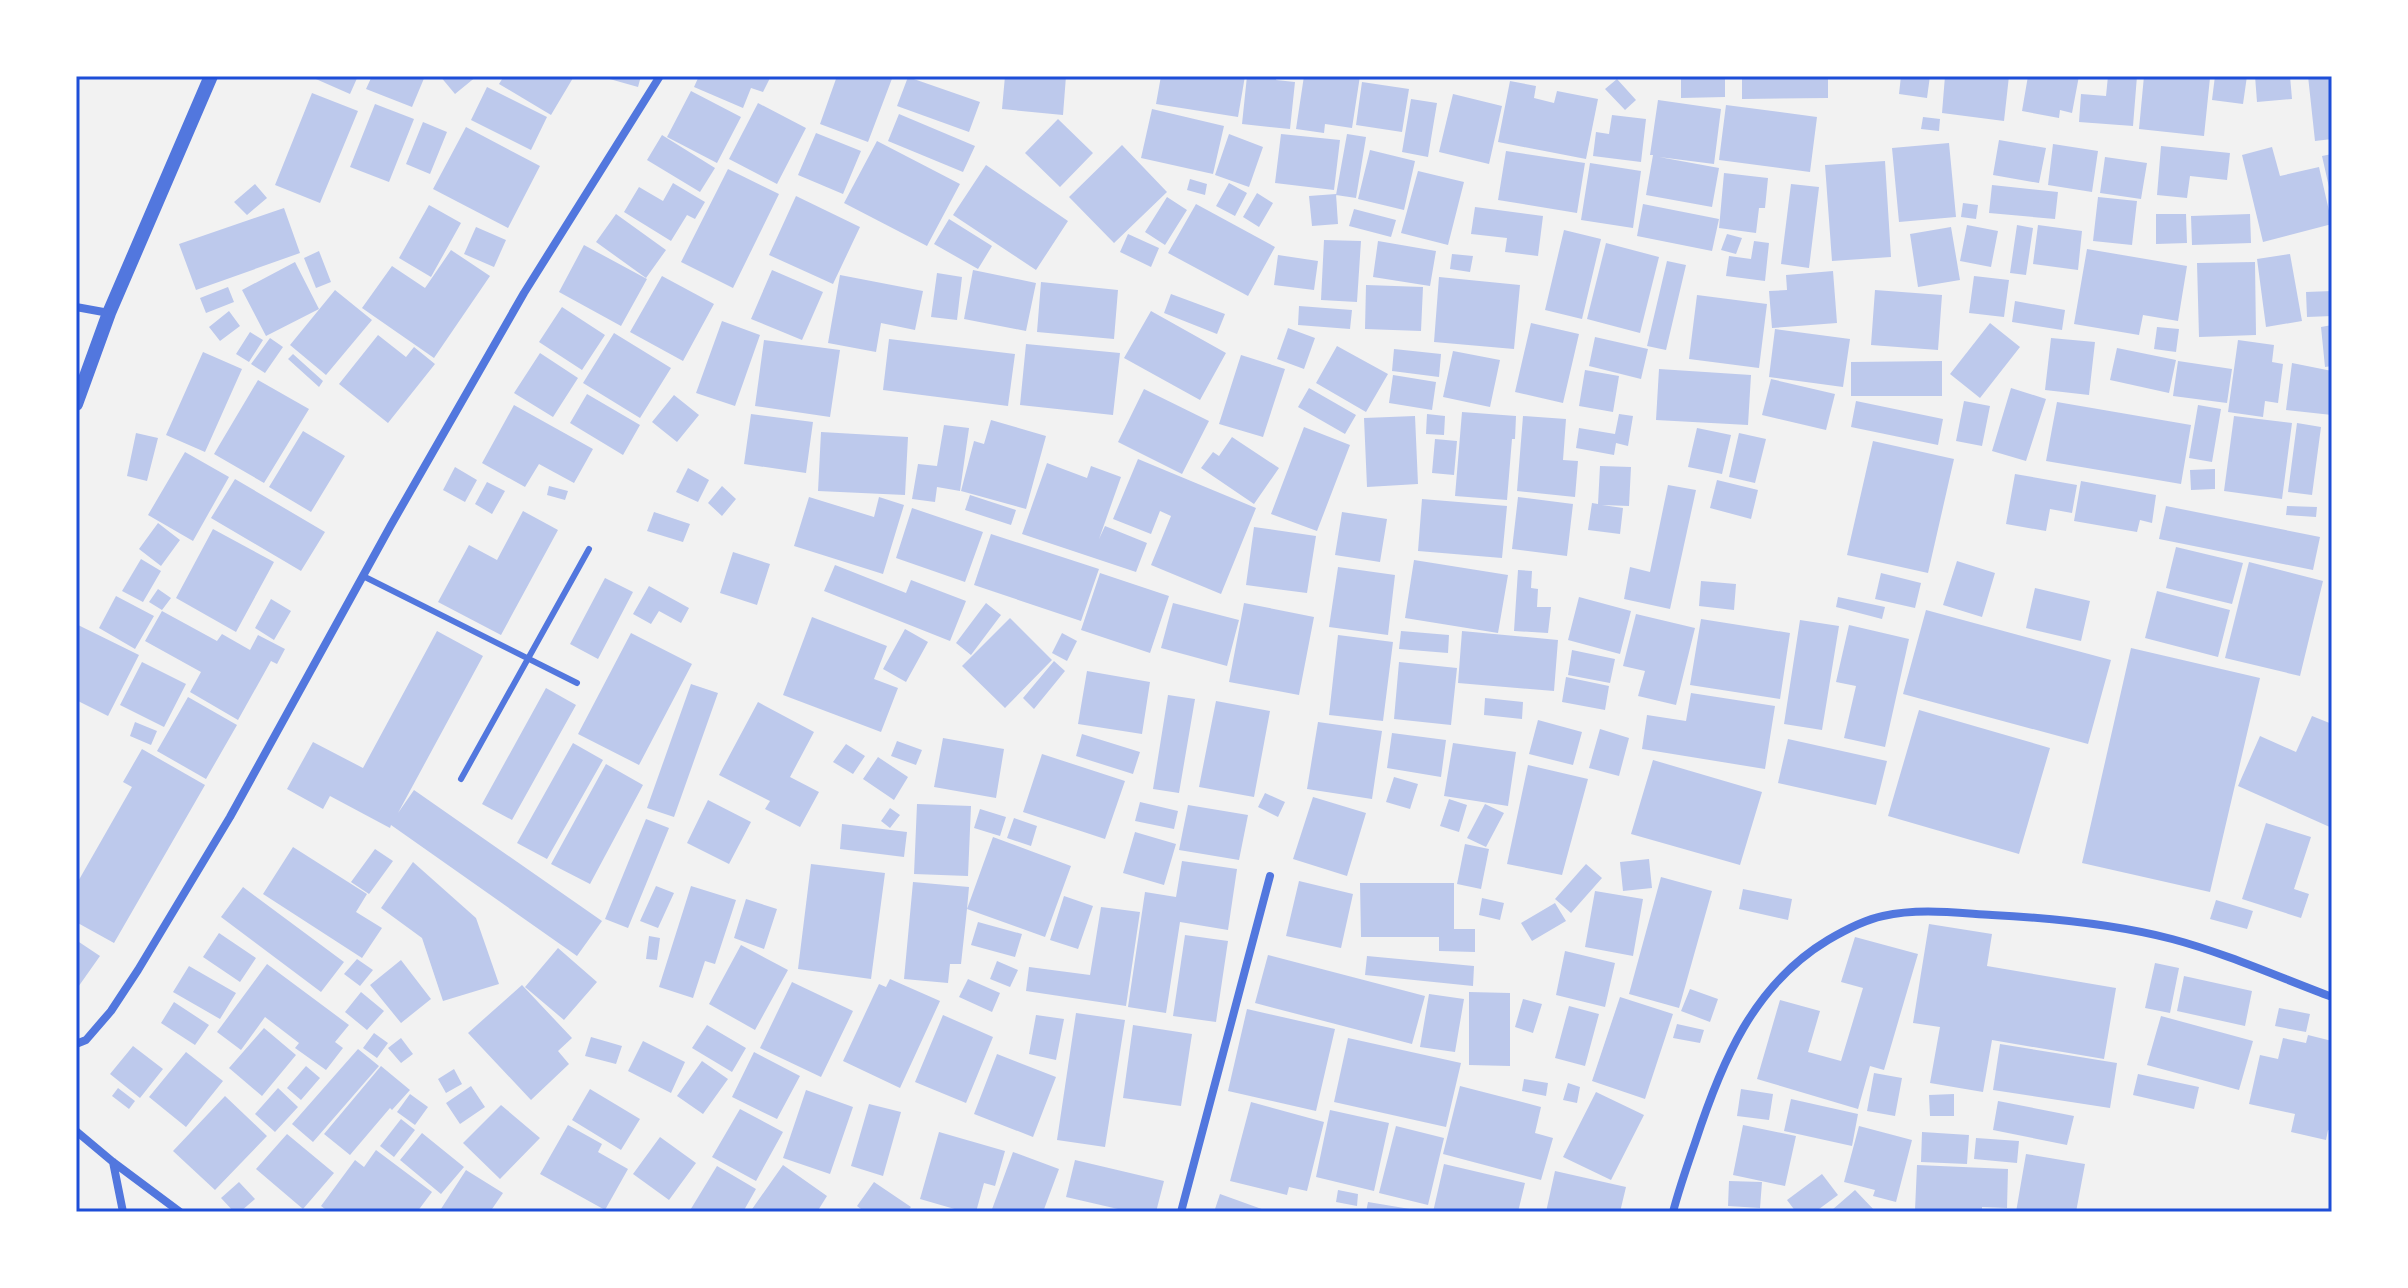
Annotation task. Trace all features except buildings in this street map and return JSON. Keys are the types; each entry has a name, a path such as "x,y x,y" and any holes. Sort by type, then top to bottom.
{"street":[{"path":"76,404 109,313 211,76"},
{"path":"76,1044 86,1040 111,1011 138,970 230,817 524,293 660,76"},
{"path":"76,307 109,313"},
{"path":"1181,1212 1270,876"},
{"path":"1673,1212 1711,1093 1730,1050 1753,1011 1772,986 1807,955 1843,931 1882,916 1931,912 2017,916 2135,931 2174,940 2332,997"},
{"path":"76,1131 180,1212"},
{"path":"113,1162 123,1212"}],"lane":[{"path":"461,779 589,549"},
{"path":"363,576 577,683"}]}
